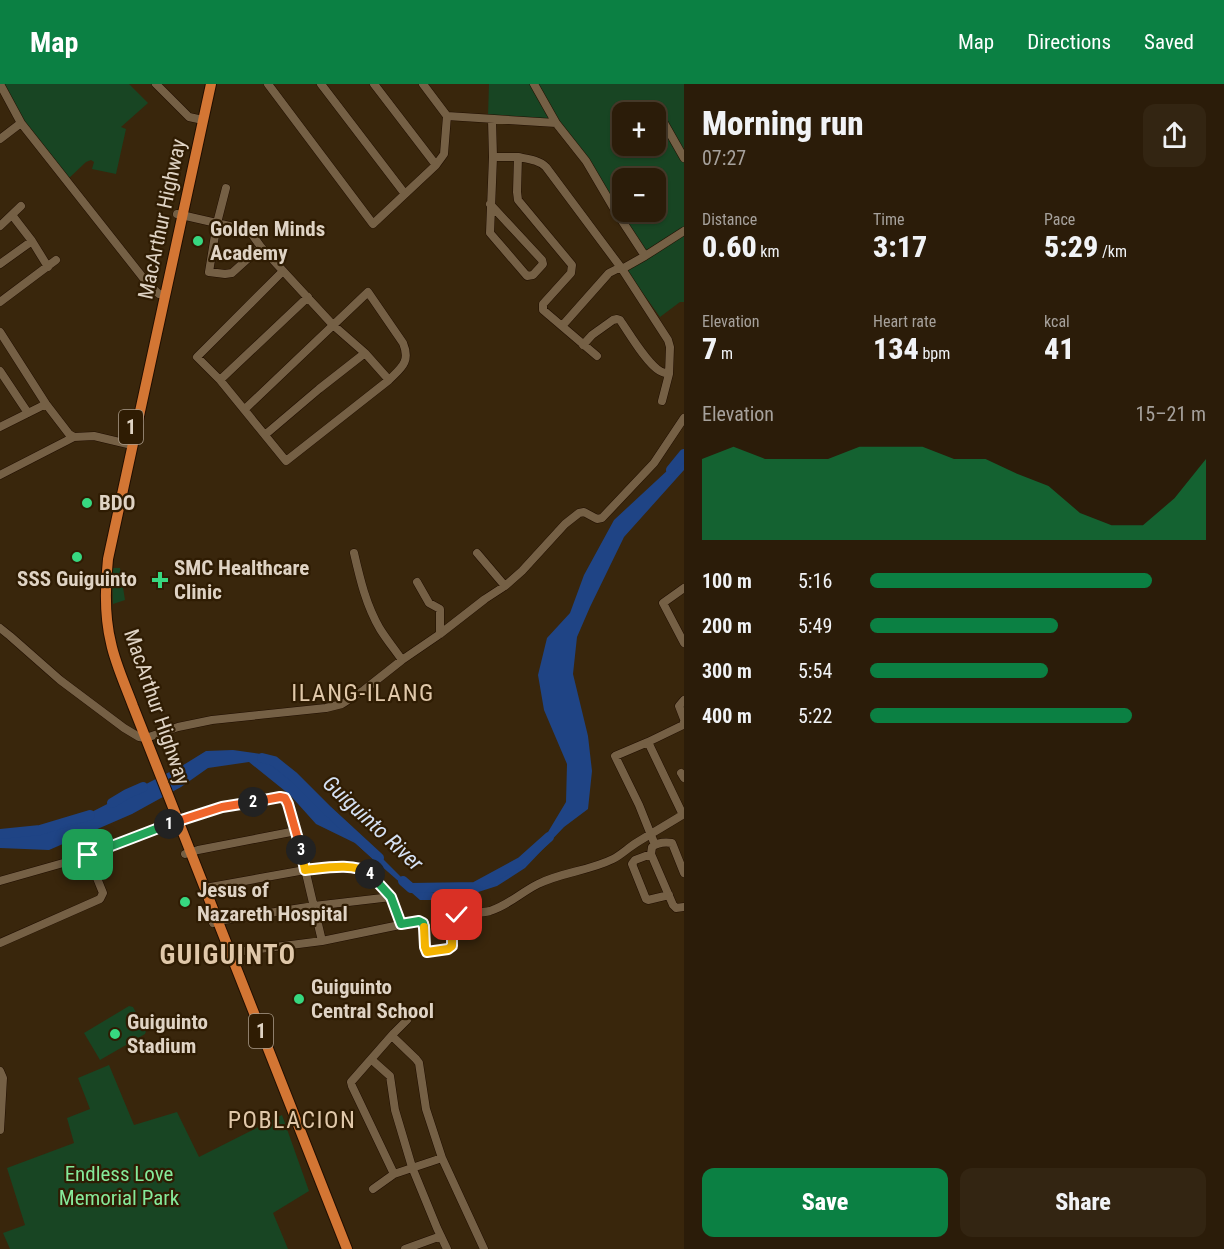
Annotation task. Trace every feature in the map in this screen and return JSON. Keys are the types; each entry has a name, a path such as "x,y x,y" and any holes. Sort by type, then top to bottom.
{"highway":[{"name":"MacArthur Highway","path":"205,84 200,119 108,558 105,603 111,645 142,738 173,819 205,888 215,922"},
{"name":"MacArthur Highway","path":"200,119 211,84"},
{"name":"MacArthur Highway","path":"188,853 347,1249"},
{"name":"MacArthur Highway","path":"228,955 340,1249"}],"street":[{"path":"0,84 21,123 148,284 162,294"},
{"path":"267,84 373,224 436,165 444,154 447,116 423,84"},
{"path":"321,84 405,194"},
{"path":"374,84 436,165"},
{"path":"534,84 556,123 586,161 645,256"},
{"path":"160,86 189,117 200,119"},
{"path":"447,116 556,123"},
{"path":"490,204 542,260 543,264 533,275 527,276 490,233 490,204 493,157 492,120"},
{"path":"0,139 21,123"},
{"path":"666,126 684,158"},
{"path":"493,157 518,157 535,161 546,167 622,269 668,340 669,374 662,401"},
{"path":"518,157 518,200 572,265 571,273 543,304 543,310 597,356"},
{"path":"226,188 217,223 209,272 232,273 261,247"},
{"path":"0,226 21,206"},
{"path":"12,215 48,267"},
{"path":"179,215 251,233 261,247 333,325 365,353 389,380"},
{"path":"562,326 609,273 622,269 684,231"},
{"path":"0,264 32,241"},
{"path":"0,302 56,260"},
{"path":"245,409 368,292 406,349 406,361 389,380 286,461 245,409 197,357 284,271"},
{"path":"220,380 308,297"},
{"path":"583,345 592,335 613,320 620,320 648,359 658,370 669,374"},
{"path":"0,332 46,404 69,434 74,437"},
{"path":"266,434 365,353"},
{"path":"0,370 28,412"},
{"path":"0,427 46,404"},
{"path":"0,628 60,680 124,728 142,738 212,720 337,705 364,690 505,586 522,571 564,524 579,513 584,512 597,519 602,518 654,463 684,418"},
{"path":"0,476 74,437 94,436 130,445"},
{"path":"354,553 368,606 402,660"},
{"path":"477,553 505,586"},
{"path":"417,582 429,603 440,609 440,634"},
{"path":"684,588 663,603 684,644"},
{"path":"655,845 639,805 615,756 682,724 684,720 679,706 684,700"},
{"path":"228,955 322,941 419,921 423,923 427,952 448,949 452,946 453,916 485,912 508,904 537,885 553,878 588,870 614,859 683,815 648,742"},
{"path":"0,880 88,855 173,819 222,807 280,797 285,798 288,804 296,831 322,941"},
{"path":"188,853 296,831"},
{"path":"684,873 672,843 667,842 652,848 651,854 673,905 676,908 684,907"},
{"path":"651,854 635,860 632,864 646,899 669,895"},
{"path":"0,943 100,899 103,893 88,855"},
{"path":"205,888 305,870 339,867 363,869 391,897 401,924"},
{"path":"215,922 314,906 391,897"},
{"path":"394,1174 352,1086 353,1080 407,1020"},
{"path":"392,1036 419,1064 426,1109 442,1158 484,1249"},
{"path":"372,1060 391,1079 395,1110 412,1167 447,1249"},
{"path":"0,1071 3,1078 0,1130"},
{"path":"373,1189 394,1174 442,1158"},
{"path":"405,1249 441,1236"}],"green space":[{"path":"3,84 129,84 148,103 121,127 126,129 116,174 92,169 94,162 91,160 67,180 24,125"},
{"path":"489,84 684,84 684,302 680,302 660,317 627,271 650,256 627,222 666,222 666,168 612,168 612,199 559,120 488,116"},
{"path":"113,568 120,568 125,600 113,604 112,574"},
{"name":"Guiguinto Stadium","path":"129,1006 133,1007 146,1031 145,1034 100,1060 84,1033"},
{"name":"Endless Love Memorial Park","path":"109,1065 134,1125 177,1112 199,1157 282,1115 309,1191 273,1213 288,1249 10,1249 3,1233 25,1225 7,1168 74,1143 67,1118 90,1109 78,1078"}],"water":[{"path":"684,454 684,470 624,537 577,637 573,674 588,736 592,771 588,809 564,827 525,868 497,886 453,900 420,900 355,843 316,824 290,795 249,762 208,768 181,787 132,814 49,850 0,848 0,836 35,833 80,818 206,751 233,750 268,755 318,803 340,828 378,854 410,886 434,893 455,895 482,887 539,847 566,802 567,764 544,710 538,675 547,638 570,613 584,575 614,520"}],"waterway":[{"name":"Guiguinto River","path":"671,470 684,454"},
{"name":"Guiguinto River","path":"262,758 274,761 294,777 379,858"},
{"name":"Guiguinto River","path":"112,803 143,787"},
{"name":"Guiguinto River","path":"0,834 40,830 90,815"},
{"name":"Guiguinto River","path":"403,881 411,888 475,887 521,862 549,837"}],"place":[{"name":"Golden Minds Academy","path":"198,241"},
{"name":"BDO","path":"87,503"},
{"name":"SSS Guiguinto","path":"77,557"},
{"name":"SMC Healthcare Clinic","path":"160,580"},
{"name":"Jesus of Nazareth Hospital","path":"185,902"},
{"name":"Guiguinto Central School","path":"299,999"},
{"name":"Guiguinto Stadium","path":"115,1034"}],"district":[{"name":"ILANG-ILANG","path":"363,693"},
{"name":"GUIGUINTO","path":"228,955"},
{"name":"POBLACION","path":"292,1120"}],"route":[{"path":"88,855 195,815 222,807 280,797 285,798 288,804 305,870 339,867 363,869 368,872 391,897 401,924 419,921 423,923 427,952 451,948 453,916 457,915"}]}
